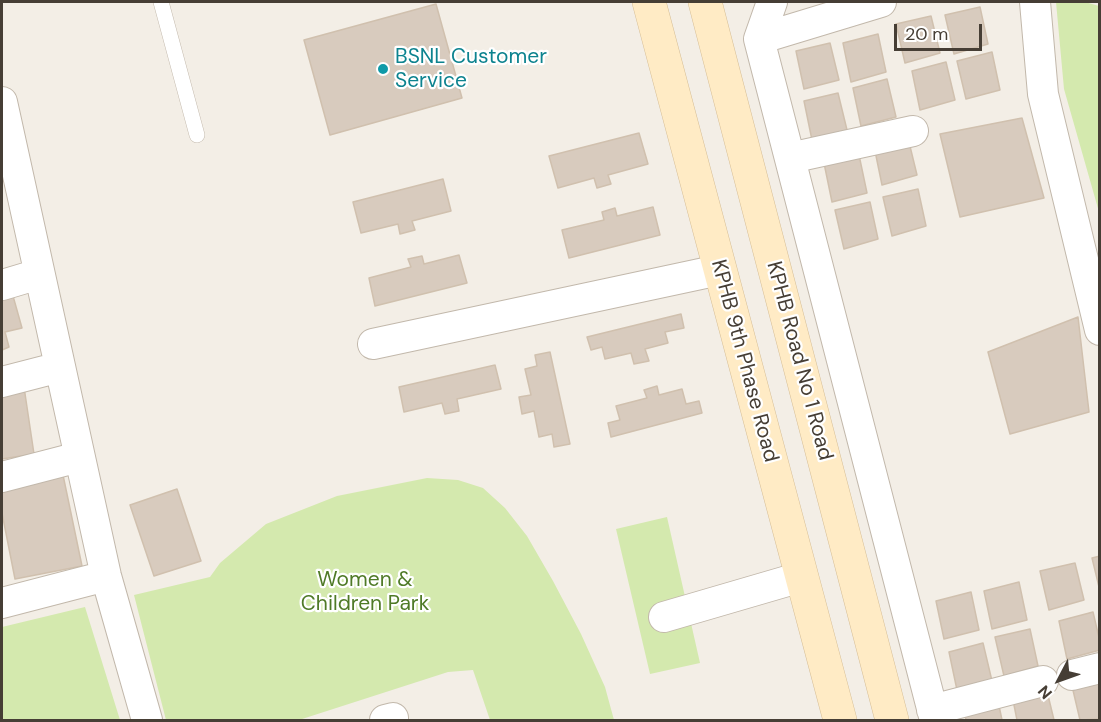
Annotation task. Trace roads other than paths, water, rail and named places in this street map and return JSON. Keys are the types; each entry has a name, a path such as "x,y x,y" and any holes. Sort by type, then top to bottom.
{"main road":[{"name":"KPHB 9th Phase Road","path":"649,2 840,720"},
{"name":"KPHB Road No 1 Road","path":"705,2 892,720"}],"street":[{"path":"772,2 759,39 933,715 1043,681"},
{"path":"759,39 881,2"},
{"path":"1035,2 1043,94 1100,330"},
{"path":"2,106 106,576 147,720"},
{"path":"790,158 913,131"},
{"path":"373,344 719,270"},
{"path":"2,285 39,274"},
{"path":"2,382 60,367"},
{"path":"2,477 80,457"},
{"path":"2,603 106,576"},
{"path":"664,617 801,576"}],"lane":[{"path":"161,2 197,135"}],"place":[{"name":"BSNL Customer Service","path":"383,69"}],"park label":[{"name":"Women & Children Park","path":"365,592"}]}
